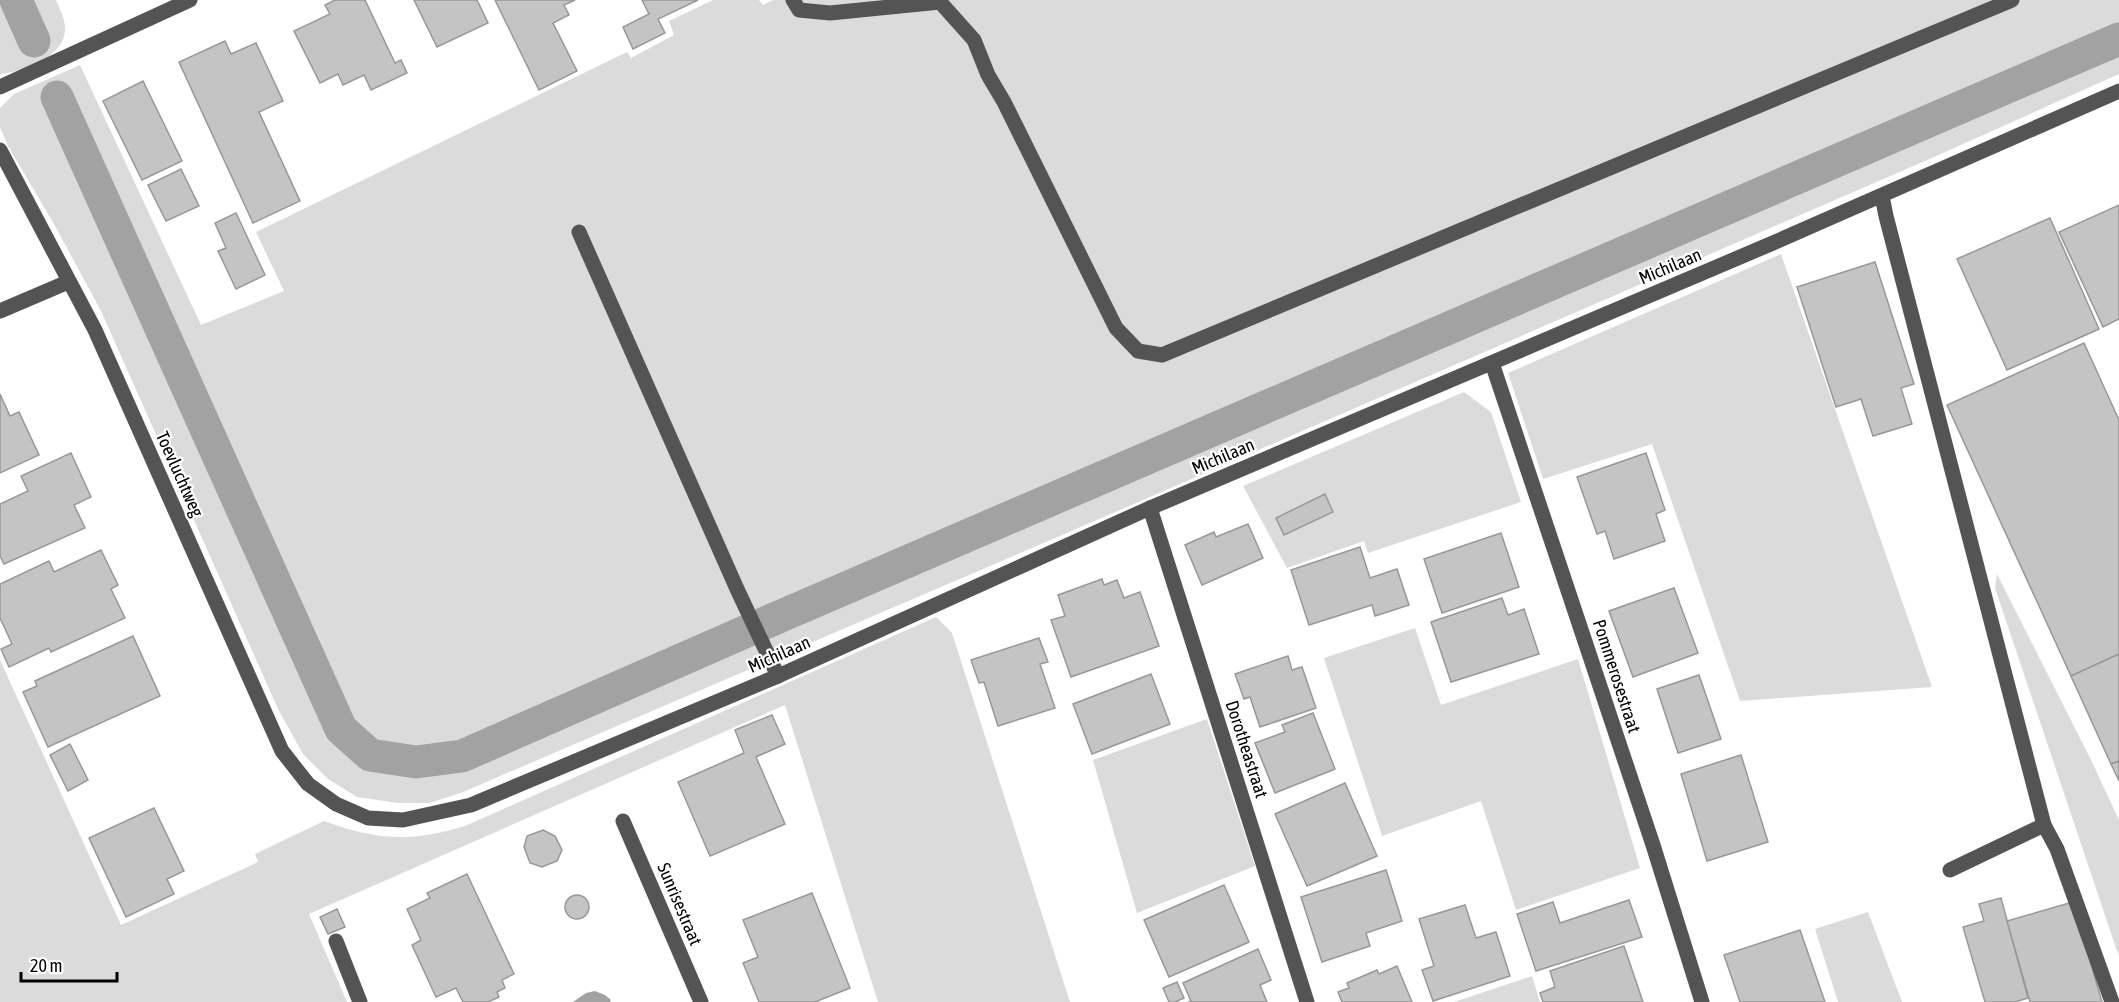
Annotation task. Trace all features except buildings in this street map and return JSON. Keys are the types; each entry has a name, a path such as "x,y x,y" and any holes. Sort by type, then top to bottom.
{"street":[{"path":"0,87 190,0"},
{"path":"793,0 799,10 830,13 940,2 974,40 988,75 1004,102 1116,328 1138,351 1162,355 2012,0"},
{"name":"Michilaan","path":"336,804 368,818 403,820 471,805 778,676 1150,508 1882,196 2119,91"},
{"name":"Toevluchtweg","path":"0,150 95,330 282,751 308,784 336,804"},
{"path":"1882,196 2044,825 2057,849 2112,1002"},
{"path":"579,232 737,589 778,676"},
{"path":"0,311 68,282"},
{"name":"Pommerosestraat","path":"1492,363 1653,844 1702,1002"},
{"name":"Dorotheastraat","path":"1150,508 1307,1002"},
{"name":"Sunrisestraat","path":"623,821 701,1002"},
{"path":"1950,870 2044,825"},
{"path":"336,941 360,1002"}],"shaded area":[{"path":"0,0 56,0 65,28 62,41 57,49 29,67 0,74"},
{"path":"713,0 759,0 763,5 773,0 2119,0 2119,74 1934,157 1053,539 463,792 430,803 398,803 357,797 328,779 303,754 278,709 101,311 8,146 0,127 0,108 14,94 80,65 201,325 284,291 256,232 627,52 631,58 674,35 669,21"},
{"path":"1781,254 1932,687 1740,701 1652,444 1543,479 1508,373"},
{"path":"1464,392 1491,412 1521,502 1368,553 1364,541 1287,568 1243,486"},
{"path":"1997,574 2119,820 2119,957 1995,588"},
{"path":"936,617 952,633 1070,1002 878,1002 785,705 309,914 347,1002 0,1002 0,660 121,925 258,862 255,854 324,821 378,836 394,837 428,835 465,826"},
{"path":"1415,628 1441,705 1578,659 1640,868 1516,910 1481,801 1382,836 1324,658"},
{"path":"1207,719 1255,866 1137,913 1093,760"},
{"path":"1868,912 1902,1002 1838,1002 1815,929"},
{"path":"1532,976 1540,1002 1454,1002"},
{"path":"595,991 605,995 611,1000 610,1002 573,1002 586,993"}],"waterway":[{"path":"16,0 34,41"},
{"path":"57,97 341,729 370,755 416,762 462,756 781,616 2119,39"}]}
